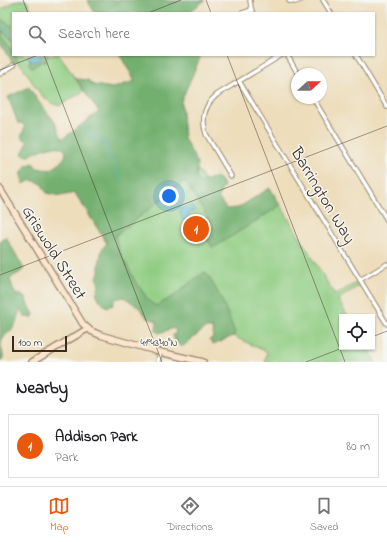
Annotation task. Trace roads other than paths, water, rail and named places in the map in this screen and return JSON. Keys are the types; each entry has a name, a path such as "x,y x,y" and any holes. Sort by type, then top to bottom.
{"main road":[{"name":"Griswold Street","path":"0,189 87,329"},
{"path":"32,362 87,329 100,335 160,352 203,362"}],"street":[{"path":"250,0 253,12"},
{"path":"289,2 301,0"},
{"path":"323,0 330,12"},
{"path":"231,176 207,137 204,118 206,108 212,99 218,94 280,56"},
{"path":"288,56 295,68"},
{"path":"357,56 387,107"},
{"path":"0,74 14,65"},
{"name":"Barrington Way","path":"239,81 387,324"},
{"path":"317,104 387,220"},
{"path":"360,280 387,264"},
{"path":"158,362 160,352"}],"water":[{"path":"28,56 41,56 39,60 33,62"},
{"path":"192,205 194,211 188,213 190,219 183,221 179,209"}],"waterway":[{"path":"0,23 12,36"},
{"path":"81,125 96,139 101,140 107,147 105,151 117,166 117,174 122,181"}],"place":[{"name":"Addison Park","path":"196,229"}]}
